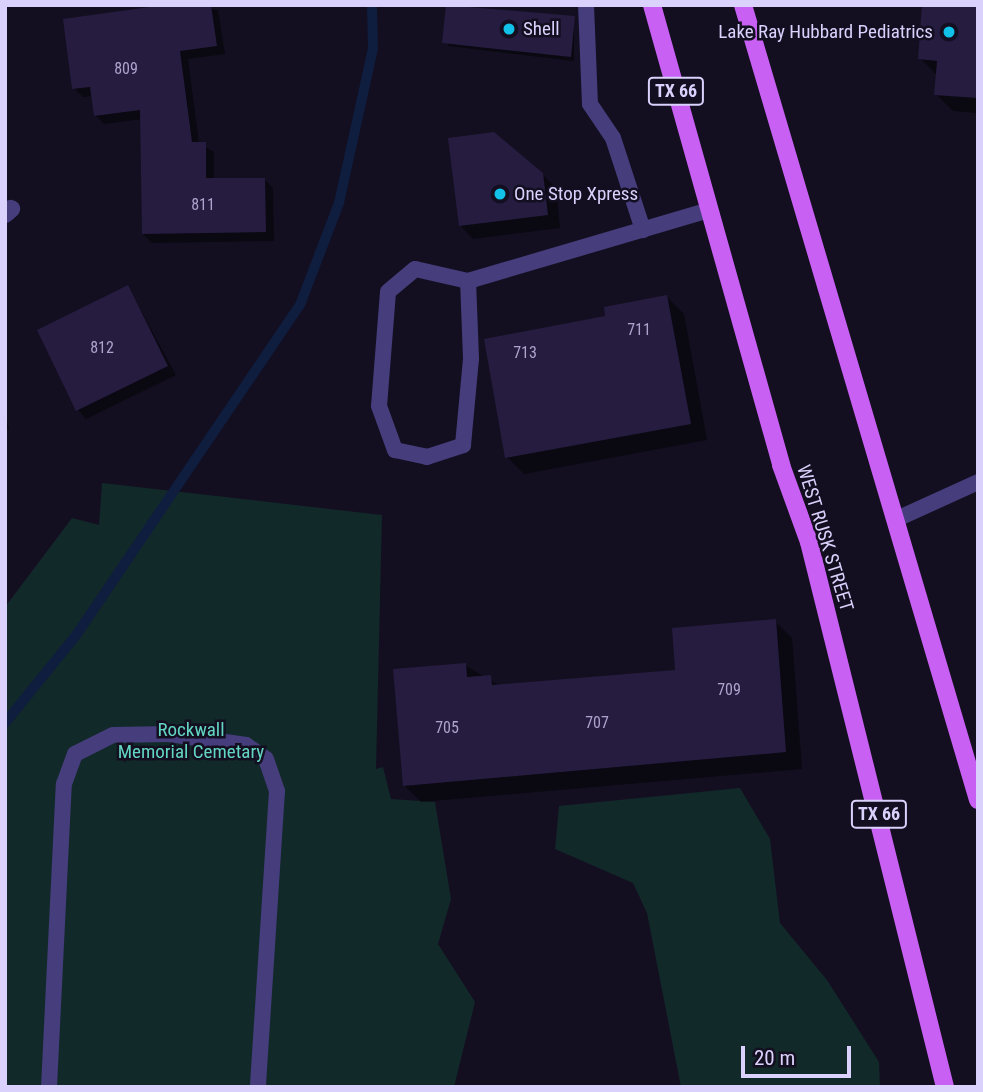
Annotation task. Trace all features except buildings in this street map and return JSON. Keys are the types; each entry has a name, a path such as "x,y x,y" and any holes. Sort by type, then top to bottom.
{"main road":[{"name":"WEST RUSK STREET","path":"652,5 709,210 809,542 944,1087"},
{"path":"743,5 899,518 978,800"}],"lane":[{"path":"586,5 590,104 613,138 643,230"},
{"path":"468,281 471,358 463,445 426,457 395,450 379,406 388,292 415,269 468,281 709,210"},
{"path":"899,518 978,482"},
{"path":"49,1087 64,784 75,754 113,735 169,734 246,746 265,759 277,791 258,1087"}],"green space":[{"name":"Rockwall Memorial Cemetary","path":"102,483 382,515 376,769 383,767 391,799 435,802 451,899 438,944 475,1002 454,1087 5,1087 5,607 72,518 99,525"},
{"path":"740,788 770,839 780,923 827,980 879,1062 880,1087 681,1087 647,913 633,883 555,849 559,806"}],"waterway":[{"path":"5,723 77,634 300,305 339,203 373,49 372,5"}],"place":[{"name":"Shell","path":"509,29"},
{"name":"Lake Ray Hubbard Pediatrics","path":"949,32"},
{"name":"One Stop Xpress","path":"500,194"}]}
